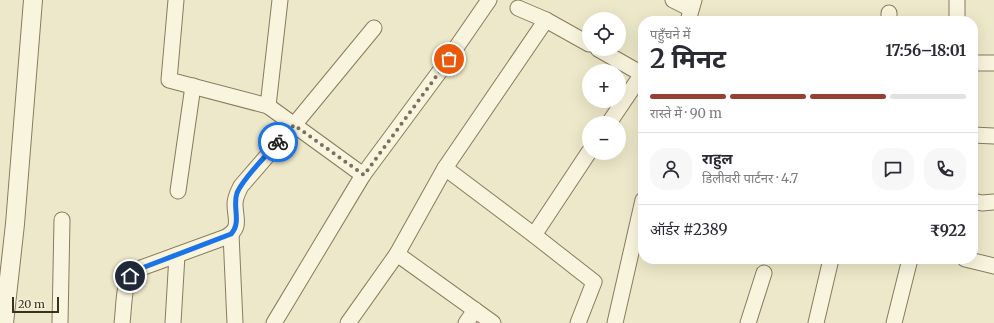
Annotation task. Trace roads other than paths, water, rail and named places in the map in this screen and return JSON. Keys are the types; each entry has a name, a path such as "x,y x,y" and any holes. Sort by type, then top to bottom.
{"street":[{"path":"4,323 15,224 33,0"},
{"path":"176,0 169,80 268,106 364,175"},
{"path":"268,106 280,0"},
{"path":"274,323 364,175 490,0"},
{"path":"673,0 691,10"},
{"path":"957,0 957,16"},
{"path":"518,8 546,20 582,40"},
{"path":"348,323 397,254 445,168 546,20"},
{"path":"235,323 231,234 236,226 235,203 237,194 241,186 294,125 374,28"},
{"path":"610,56 638,72"},
{"path":"978,63 994,63"},
{"path":"614,116 638,80"},
{"path":"178,191 193,86"},
{"path":"978,135 994,136"},
{"path":"534,235 584,160"},
{"path":"445,168 594,282 578,323"},
{"path":"978,201 982,203 994,202"},
{"path":"60,323 62,220"},
{"path":"615,323 638,233"},
{"path":"122,323 126,284 130,276 142,268 231,234"},
{"path":"397,254 493,323"},
{"path":"173,323 177,255"},
{"path":"978,262 994,266"},
{"path":"816,323 830,264"},
{"path":"894,323 909,264"},
{"path":"748,323 764,273"},
{"path":"466,323 475,310"}]}
